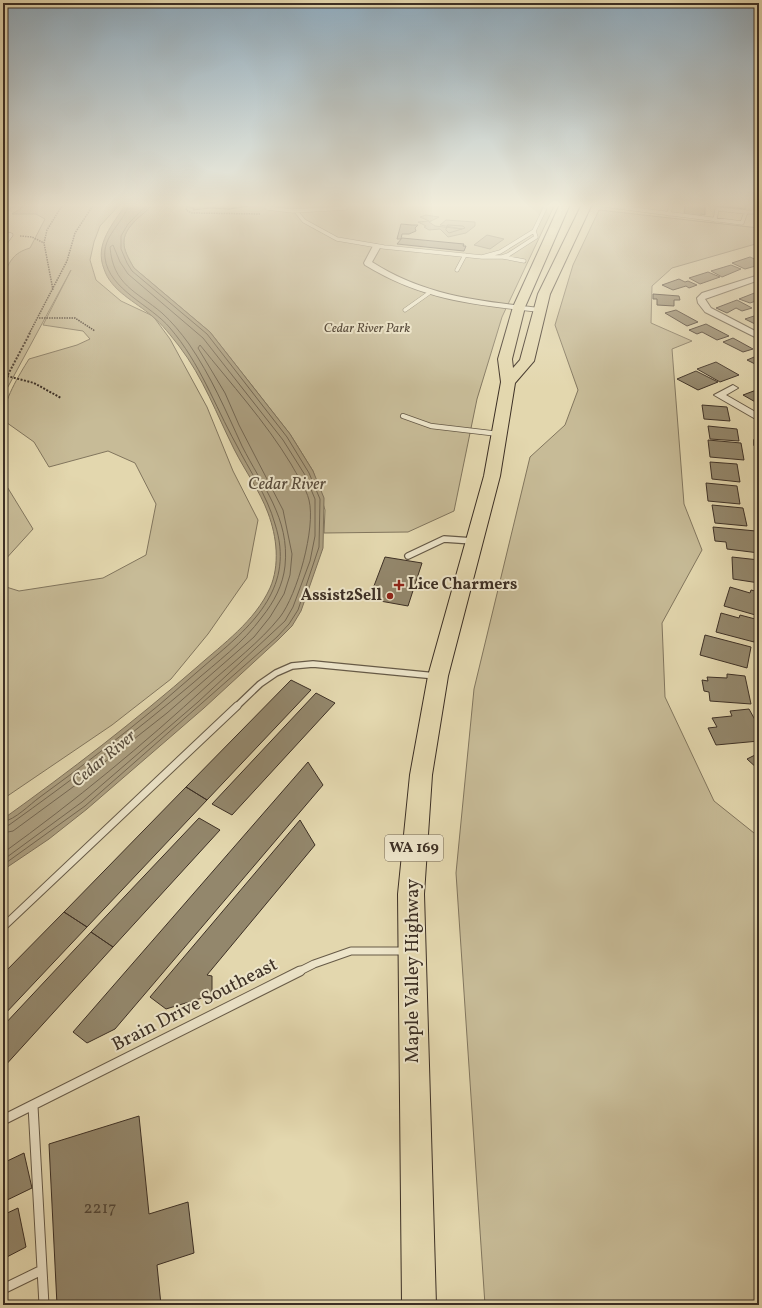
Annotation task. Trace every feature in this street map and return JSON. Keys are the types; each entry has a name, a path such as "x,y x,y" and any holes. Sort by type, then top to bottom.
{"main road":[{"name":"Maple Valley Highway","path":"419,1305 411,894 421,775 438,676 492,476 508,382 505,359 519,307 538,265"},
{"path":"508,382 527,361 544,294 558,265"}],"street":[{"path":"371,265 396,280 430,293 474,303 540,310"},
{"path":"759,277 705,295 702,298 702,303 708,310 759,336"},
{"path":"732,388 719,395 759,418"},
{"path":"759,440 759,445"}],"lane":[{"path":"457,270 459,265"},
{"path":"405,310 430,293"},
{"path":"404,416 431,426 499,434"},
{"path":"408,556 444,539 474,542"},
{"path":"3,927 260,684 276,673 292,666 313,664 438,676"},
{"name":"Brain Drive Southeast","path":"3,1120 314,964 351,952 411,951"},
{"path":"33,1106 44,1305"},
{"path":"3,1289 42,1270"}],"path":[{"path":"49,265 53,292"},
{"path":"3,384 53,292 65,265"},
{"path":"39,318 74,318 95,331"},
{"path":"7,376 34,383 61,398"}],"green space":[{"path":"92,265 96,280 121,301 153,316 170,339 207,407 233,471 258,520 247,578 208,634 171,679 112,725 3,799 3,586 19,591 103,578 146,555 156,504 135,463 108,451 49,467 34,442 3,420 6,405 16,380 29,359 77,345 90,339 83,331 43,325 71,270 3,396 3,276 8,266"},
{"name":"Cedar River Park","path":"132,265 526,265 502,317 477,399 454,511 408,532 324,533 325,510 313,471 290,434 210,332"},
{"path":"573,265 682,265 672,268 652,286 651,323 692,341 672,349 684,504 702,550 662,623 665,697 714,801 759,837 759,1305 485,1305 456,873 474,689 530,457 565,425 578,390 555,325"},
{"path":"3,485 6,485 33,529 3,562"}],"water":[{"name":"Cedar River","path":"103,265 133,265 134,268 210,332 290,434 313,471 324,498 323,548 301,611 292,626 204,708 87,809 49,839 3,870 3,819 53,783 126,726 228,641 256,611 264,600 270,588 275,570 276,551 274,532 268,513 195,370 188,358 163,326 118,290 107,277"}],"building":[{"path":"731,265 741,269 722,277 711,271"},
{"path":"736,265 759,265 745,269"},
{"path":"708,272 720,277 700,284 689,278"},
{"path":"679,279 697,285 689,288 686,286 673,290 662,285"},
{"path":"757,292 759,294 759,300 750,303 739,299"},
{"path":"653,294 679,296 680,300 674,300 674,306 657,305 657,299 653,299"},
{"path":"737,300 752,308 742,311 736,308 727,313 716,308"},
{"path":"676,310 698,322 687,326 665,313"},
{"path":"754,316 759,318 759,326 745,319"},
{"path":"706,324 729,336 717,340 702,332 697,334 689,330"},
{"path":"733,338 753,349 743,352 723,342"},
{"path":"759,355 759,366 747,360"},
{"path":"716,362 739,375 720,382 697,369"},
{"path":"696,371 718,382 698,390 677,379"},
{"path":"759,389 759,404 743,395"},
{"path":"702,405 727,407 730,421 704,419"},
{"path":"708,426 737,429 739,441 710,439"},
{"path":"708,440 741,443 744,460 710,457"},
{"path":"710,462 737,464 740,482 712,479"},
{"path":"706,483 737,486 740,504 708,501"},
{"path":"712,505 743,508 747,526 715,523"},
{"path":"713,527 756,531 759,553 727,549 726,542 715,541"},
{"path":"385,557 422,563 408,606 369,599"},
{"path":"732,557 759,560 759,583 733,579"},
{"path":"730,587 750,593 751,590 759,592 759,616 724,606"},
{"path":"721,613 739,618 740,615 759,620 754,642 716,632"},
{"path":"705,635 751,647 747,668 700,655"},
{"path":"727,674 745,676 751,704 710,701 709,692 704,691 702,680 708,681 707,677 727,678"},
{"path":"291,680 311,690 207,800 186,787"},
{"path":"316,693 335,703 232,815 212,804"},
{"path":"749,709 759,727 759,741 716,745 708,728 717,727 712,718 732,716 730,711"},
{"path":"759,753 759,770 747,759"},
{"path":"308,762 323,785 115,1029 87,1043 73,1032"},
{"path":"186,787 207,800 87,927 64,912"},
{"path":"199,818 220,830 113,947 91,932"},
{"path":"300,820 315,845 207,975 212,976 212,995 166,1009 150,997"},
{"path":"64,912 87,927 3,1016 3,974"},
{"path":"91,932 113,947 3,1068 3,1026"},
{"path":"139,1116 149,1214 188,1202 194,1253 157,1265 161,1305 57,1305 49,1144"},
{"path":"24,1153 32,1188 3,1202 3,1163"},
{"path":"18,1208 26,1247 3,1259 3,1215"}],"place":[{"name":"Lice Charmers","path":"399,585"},
{"name":"Assist2Sell","path":"390,596"}]}
